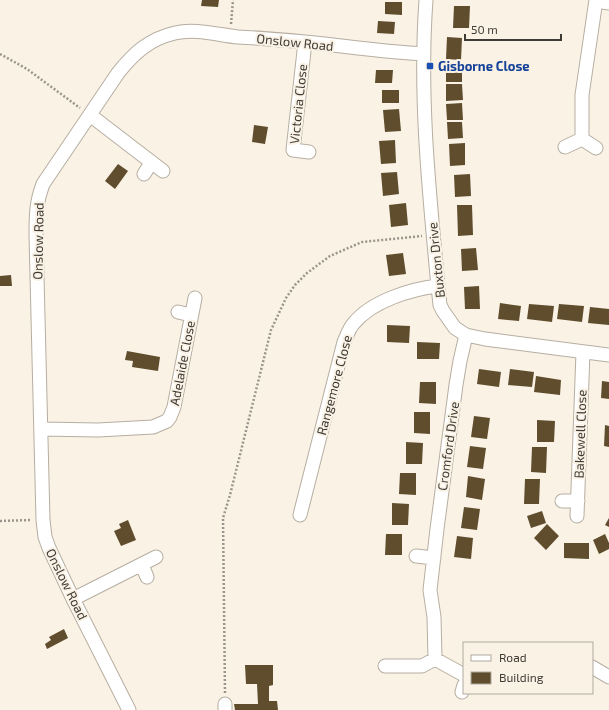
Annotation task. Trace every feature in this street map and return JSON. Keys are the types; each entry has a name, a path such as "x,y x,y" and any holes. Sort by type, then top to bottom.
{"street":[{"name":"Buxton Drive","path":"426,0 423,74 425,122 433,235 440,305 443,311 455,328 466,335 485,339 609,355"},
{"path":"582,139 582,95 596,1 609,3"},
{"name":"Onslow Road","path":"129,710 73,599 45,537 43,520 36,235 37,203 39,194 47,179 118,73 144,46 162,37 175,33 196,32 305,42 380,51 424,54"},
{"name":"Victoria Close","path":"305,42 293,150 309,152"},
{"path":"90,115 148,168 163,171"},
{"path":"566,147 582,139"},
{"path":"582,139 596,148"},
{"name":"Rangemore Close","path":"300,515 344,342 349,329 364,313 379,303 423,288 438,286"},
{"name":"Adelaide Close","path":"41,429 98,430 153,427 167,421 174,407 195,298"},
{"path":"178,312 191,315"},
{"name":"Cromford Drive","path":"435,659 434,617 430,590 456,385 466,335"},
{"name":"Bakewell Close","path":"578,516 583,352"},
{"path":"562,501 578,501"},
{"path":"416,556 434,558"},
{"path":"73,599 156,557"},
{"path":"142,565 147,578"},
{"path":"385,666 422,666 435,659 463,674"},
{"path":"593,668 609,677"}],"path":[{"path":"230,36 233,0"},
{"path":"0,54 27,70 90,115"},
{"path":"225,707 223,518 271,330 286,298 295,286 307,273 330,256 362,242 433,235"},
{"path":"0,521 43,520"}],"building":[{"path":"202,0 219,0 218,7 201,6"},
{"path":"385,2 402,2 402,15 385,14"},
{"path":"454,6 470,6 469,28 453,28"},
{"path":"378,21 395,22 394,34 377,33"},
{"path":"447,37 462,38 461,60 446,59"},
{"path":"462,65 462,82 446,82 446,66"},
{"path":"376,70 393,70 392,83 375,83"},
{"path":"446,84 462,84 463,100 446,101"},
{"path":"382,90 399,90 399,103 382,103"},
{"path":"462,103 463,120 447,120 446,104"},
{"path":"399,109 401,131 385,132 383,110"},
{"path":"447,122 462,122 463,138 448,139"},
{"path":"254,125 268,127 265,144 252,142"},
{"path":"395,140 396,163 381,164 379,141"},
{"path":"465,143 465,165 450,166 449,144"},
{"path":"118,164 128,171 115,189 105,181"},
{"path":"397,172 399,194 383,196 381,173"},
{"path":"470,174 471,196 455,197 454,175"},
{"path":"406,203 408,225 391,227 389,205"},
{"path":"457,205 472,205 473,235 458,236"},
{"path":"476,248 478,270 462,271 461,249"},
{"path":"403,253 406,274 389,276 386,255"},
{"path":"11,275 12,286 0,286 0,276"},
{"path":"479,286 480,309 465,309 464,287"},
{"path":"500,303 521,306 519,321 498,319"},
{"path":"529,304 554,306 552,322 527,319"},
{"path":"559,304 584,306 582,322 557,319"},
{"path":"590,307 609,309 609,325 588,323"},
{"path":"387,325 410,326 409,343 387,342"},
{"path":"417,342 440,343 439,359 417,359"},
{"path":"127,351 160,357 158,371 132,367 133,361 125,360"},
{"path":"479,369 501,372 499,387 477,384"},
{"path":"510,369 534,372 532,387 508,385"},
{"path":"536,376 561,380 560,395 534,392"},
{"path":"602,381 609,382 609,399 601,398"},
{"path":"420,382 436,382 436,404 419,403"},
{"path":"414,412 430,412 430,434 414,433"},
{"path":"474,416 490,418 487,439 471,437"},
{"path":"537,420 555,421 554,442 537,442"},
{"path":"605,425 609,426 609,447 604,446"},
{"path":"406,442 423,443 422,464 406,464"},
{"path":"470,446 486,448 483,469 467,467"},
{"path":"532,447 547,447 546,473 531,472"},
{"path":"400,473 416,473 416,495 399,494"},
{"path":"468,476 485,479 482,500 466,497"},
{"path":"525,479 540,479 539,504 524,504"},
{"path":"392,503 409,504 408,525 392,525"},
{"path":"464,507 480,509 477,530 461,528"},
{"path":"542,511 546,523 531,528 527,516"},
{"path":"609,518 609,527 605,525"},
{"path":"128,520 136,540 121,546 114,531 121,528 119,524"},
{"path":"547,524 559,536 546,550 534,538"},
{"path":"386,534 402,534 402,555 385,555"},
{"path":"605,534 609,543 609,549 599,554 593,540"},
{"path":"457,536 473,538 471,559 454,557"},
{"path":"564,543 589,543 589,559 564,558"},
{"path":"64,629 68,638 47,649 45,644 51,640 49,637"},
{"path":"245,665 273,665 273,685 269,686 269,701 277,701 278,710 235,710 234,704 258,704 257,684 246,684"}],"place":[{"name":"Gisborne Close","path":"430,66"}]}
